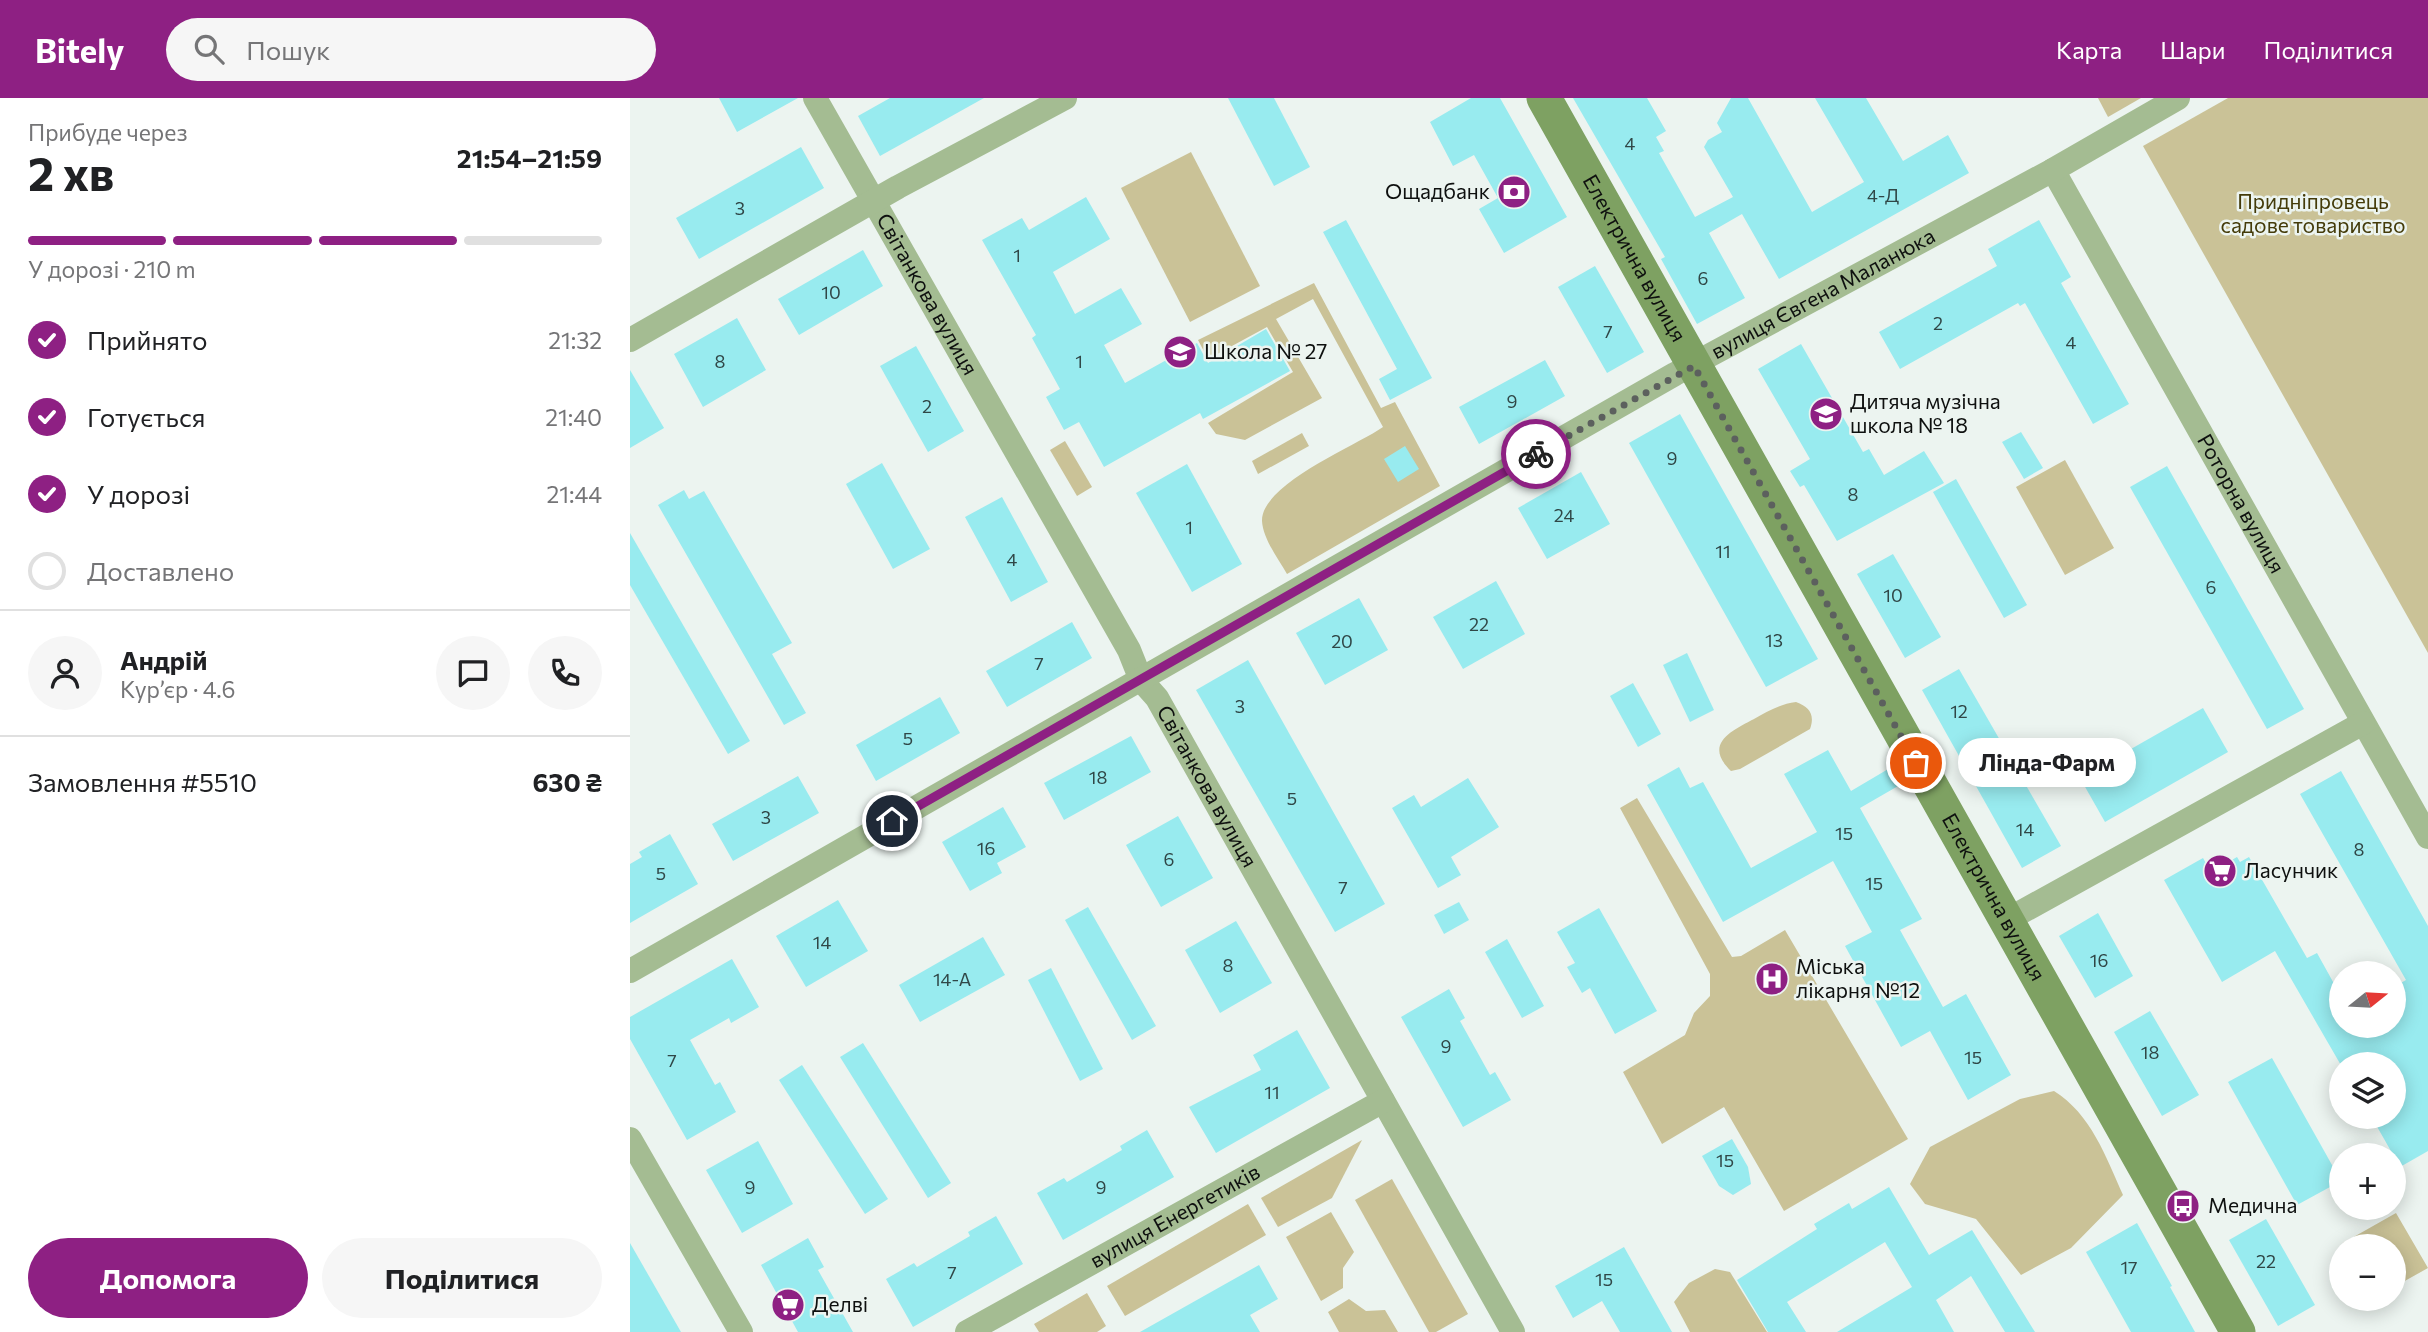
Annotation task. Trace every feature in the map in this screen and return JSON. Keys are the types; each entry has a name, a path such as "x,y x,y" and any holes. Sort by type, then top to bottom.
{"street":[{"name":"Світанкова вулиця","path":"815,98 1129,650 1141,680 1157,698 1513,1332"},
{"path":"630,341 1065,98"},
{"name":"Електрична вулиця","path":"1544,98 2238,1332"},
{"name":"вулиця Євгена Маланюка","path":"630,971 1694,366 2053,170 2178,98"},
{"name":"Роторна вулиця","path":"2053,170 2428,837"},
{"path":"2007,920 2363,723"},
{"name":"вулиця Енергетиків","path":"967,1332 1383,1101"},
{"path":"630,1139 741,1332"}],"green space":[{"path":"2098,98 2141,98 2108,117"},
{"name":"Придніпровець садове товариство","path":"2228,98 2428,98 2428,653 2143,146"},
{"path":"1191,152 1260,286 1190,322 1121,188"},
{"path":"1314,283 1381,408 1395,402 1440,486 1287,574 1265,535 1262,521 1266,507 1277,493 1312,467 1383,427 1313,299 1276,319 1322,398 1245,440 1216,434 1208,423 1293,372 1267,327 1208,359 1198,340"},
{"path":"1302,433 1309,446 1258,474 1252,461"},
{"path":"1065,441 1092,487 1077,496 1050,450"},
{"path":"2065,460 2114,548 2065,575 2016,487"},
{"path":"1796,702 1810,712 1810,729 1740,769 1731,771 1723,762 1720,753 1723,739 1737,728 1769,711"},
{"path":"1637,798 1732,957 1741,956 1785,930 1908,1139 1784,1211 1724,1107 1662,1144 1623,1072 1685,1035 1694,1013 1710,996 1710,974 1620,808"},
{"path":"2054,1091 2088,1124 2123,1195 2071,1248 2021,1275 1976,1219 1925,1204 1910,1184 1930,1147 2020,1099"},
{"path":"1362,1140 1332,1198 1278,1227 1261,1198"},
{"path":"1392,1179 1468,1314 1436,1332 1429,1332 1355,1200"},
{"path":"1248,1204 1266,1235 1125,1316 1107,1286"},
{"path":"1331,1212 1354,1252 1343,1268 1343,1288 1321,1301 1286,1237"},
{"path":"2384,1220 2400,1220 2428,1268 2406,1280 2406,1234 2359,1234"},
{"path":"1715,1269 1730,1272 1767,1332 1690,1332 1674,1302 1689,1283"},
{"path":"1087,1293 1106,1326 1097,1332 1039,1332 1034,1324"},
{"path":"1349,1299 1366,1311 1385,1310 1398,1332 1339,1332 1328,1312"}],"building":[{"path":"719,98 798,98 737,132"},
{"path":"890,98 984,98 880,156 858,116"},
{"path":"1228,98 1274,98 1310,167 1274,186"},
{"path":"1471,98 1500,98 1567,217 1504,253 1479,209 1498,198 1474,155 1453,166 1430,122"},
{"path":"1573,98 1647,98 1666,131 1656,137 1664,151 1659,153 1695,217 1733,197 1704,147 1708,140 1722,132 1717,123 1731,98 1748,98 1812,212 1864,182 1815,98 1866,98 1903,161 1948,135 1969,173 1779,279 1742,214 1709,233 1745,298 1697,324 1661,259 1665,257"},
{"path":"801,147 824,188 699,259 676,218"},
{"path":"1086,197 1110,239 1053,272 1075,314 1121,288 1142,324 1104,345 1125,383 1197,343 1208,363 1266,329 1290,371 1203,419 1200,413 1104,467 1079,422 1064,430 1046,397 1060,389 1032,338 1036,335 982,240 1022,218 1029,230"},
{"path":"1346,220 1432,378 1390,400 1379,379 1397,369 1323,232"},
{"path":"2039,220 2071,277 2061,283 2129,404 2093,424 2025,303 2020,306 2018,303 1900,369 1879,332 1997,266 1988,249"},
{"path":"863,250 883,286 799,335 778,299"},
{"path":"1595,266 1644,352 1607,373 1558,287"},
{"path":"737,318 766,370 703,407 674,354"},
{"path":"1801,344 1863,452 1869,449 1884,475 1924,451 1944,483 1837,541 1804,485 1800,487 1790,471 1810,459 1758,369"},
{"path":"916,346 964,431 928,452 880,366"},
{"path":"1545,360 1565,396 1479,444 1459,407"},
{"path":"630,370 664,428 630,448"},
{"path":"1680,414 1818,659 1766,687 1629,443"},
{"path":"2021,432 2043,468 2024,479 2002,442"},
{"path":"1405,446 1419,469 1398,482 1384,459"},
{"path":"882,463 930,549 893,569 846,484"},
{"path":"1187,464 1242,564 1192,592 1136,493"},
{"path":"2167,466 2304,709 2267,729 2130,487"},
{"path":"1581,472 1610,524 1547,559 1518,508"},
{"path":"1956,479 2027,605 2004,618 1933,492"},
{"path":"684,490 689,499 704,491 792,643 772,654 806,713 784,725 658,505"},
{"path":"1002,497 1048,582 1011,602 965,517"},
{"path":"630,533 750,741 728,754 630,585"},
{"path":"1893,554 1941,637 1905,658 1857,574"},
{"path":"1496,581 1525,634 1463,669 1433,617"},
{"path":"1359,598 1388,650 1325,685 1296,633"},
{"path":"1072,622 1092,658 1007,707 986,671"},
{"path":"1687,653 1714,710 1690,722 1663,665"},
{"path":"1248,660 1385,904 1335,932 1196,690"},
{"path":"1959,669 2061,846 2022,868 1922,690"},
{"path":"1633,683 1661,734 1638,747 1610,696"},
{"path":"940,697 960,733 876,781 856,745"},
{"path":"2203,708 2228,752 2105,822 2080,778"},
{"path":"1131,736 1151,772 1064,820 1044,783"},
{"path":"1828,750 1851,791 1895,765 1905,782 1860,808 1922,919 1900,930 1943,1007 1966,994 2011,1075 1968,1100 1930,1031 1901,1047 1845,946 1872,932 1833,861 1723,922 1647,785 1679,767 1690,788 1703,782 1751,868 1817,832 1784,774"},
{"path":"2341,771 2428,926 2428,1151 2406,1164 2406,1143 2386,1143 2378,1129 2406,1129 2406,1052 2333,1052 2275,951 2222,982 2164,880 2203,858 2211,872 2237,857 2240,862 2249,857 2307,958 2317,953 2329,975 2329,1038 2406,1038 2406,961 2395,961 2300,794"},
{"path":"798,776 819,813 733,861 712,824"},
{"path":"1468,778 1499,827 1451,857 1461,875 1438,888 1392,808 1414,795 1421,807"},
{"path":"1003,807 1026,847 997,863 1002,873 970,891 942,842"},
{"path":"1178,816 1213,878 1161,907 1126,845"},
{"path":"670,834 698,884 630,923 630,864 642,857 639,852"},
{"path":"838,900 868,951 806,987 776,936"},
{"path":"1459,902 1469,920 1444,934 1434,915"},
{"path":"1088,907 1156,1026 1132,1040 1065,920"},
{"path":"1599,908 1657,1011 1615,1034 1590,988 1582,993 1567,967 1575,963 1557,932"},
{"path":"2098,913 2133,976 2095,998 2059,936"},
{"path":"1236,921 1272,983 1220,1013 1185,950"},
{"path":"983,937 1005,975 920,1022 899,985"},
{"path":"1507,939 1544,1006 1522,1018 1485,952"},
{"path":"732,959 759,1007 731,1023 729,1018 690,1040 715,1085 720,1082 736,1112 687,1140 630,1039 630,1017"},
{"path":"1051,968 1103,1069 1080,1081 1028,980"},
{"path":"1449,989 1465,1018 1460,1021 1490,1075 1495,1072 1511,1100 1463,1127 1401,1017"},
{"path":"2150,1011 2199,1095 2162,1116 2114,1032"},
{"path":"1297,1030 1330,1088 1216,1153 1189,1107 1261,1070 1253,1055"},
{"path":"863,1043 951,1183 928,1198 840,1057"},
{"path":"2272,1058 2329,1160 2329,1188 2297,1205 2228,1082"},
{"path":"802,1065 888,1199 865,1214 779,1080"},
{"path":"1147,1130 1174,1177 1063,1240 1037,1193 1064,1178 1067,1182 1122,1150 1120,1146"},
{"path":"1732,1139 1748,1167 1751,1184 1733,1195 1719,1186 1702,1156"},
{"path":"758,1141 793,1204 742,1233 706,1170"},
{"path":"1889,1187 1929,1255 1972,1230 2035,1332 2005,1332 1971,1276 1936,1300 1954,1332 1837,1332 1912,1287 1885,1242 1787,1302 1806,1332 1768,1332 1737,1280 1817,1229 1814,1224 1849,1203 1852,1209"},
{"path":"996,1216 1023,1264 913,1327 886,1279 914,1263 917,1267 970,1236 968,1232"},
{"path":"2266,1219 2315,1305 2278,1326 2229,1240"},
{"path":"2137,1223 2195,1332 2131,1332 2086,1252"},
{"path":"808,1238 824,1267 818,1270 853,1332 798,1332 761,1265"},
{"path":"630,1243 681,1332 630,1332"},
{"path":"1624,1247 1672,1332 1620,1332 1602,1301 1573,1318 1555,1286"},
{"path":"1259,1265 1278,1299 1250,1315 1260,1332 1140,1332"}],"way so far":[{"path":"1536,454 1675,374 1694,366 1916,763"}],"place":[{"name":"Ощадбанк","path":"1514,192"},
{"name":"Школа № 27","path":"1180,352"},
{"name":"Дитяча музічна школа № 18","path":"1826,414"},
{"name":"Лінда-Фарм","path":"1916,763"},
{"name":"Ласунчик","path":"2220,871"},
{"name":"Міська лікарня №12","path":"1772,979"},
{"name":"Медична","path":"2183,1206"},
{"name":"Делві","path":"788,1305"}],"route":[{"path":"892,821 1536,454"}]}
